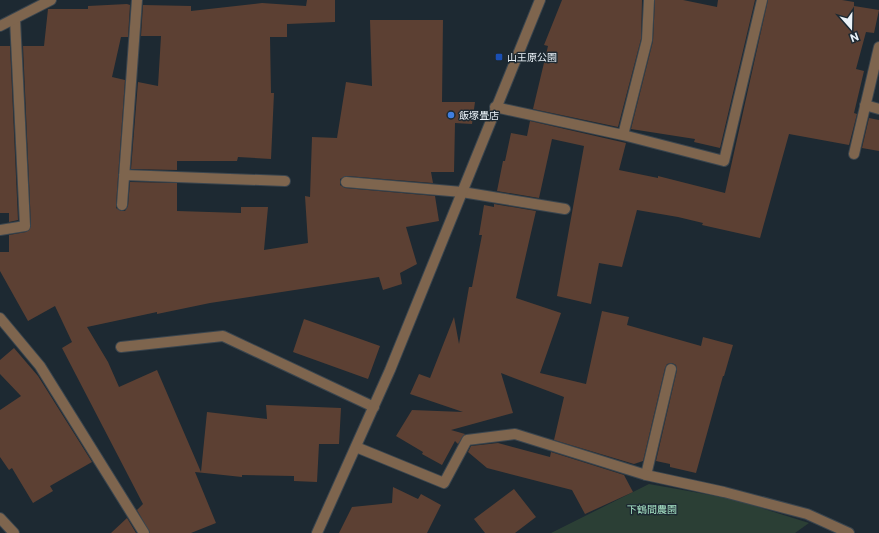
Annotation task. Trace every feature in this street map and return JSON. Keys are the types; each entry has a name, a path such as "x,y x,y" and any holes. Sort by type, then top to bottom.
{"street":[{"path":"0,26 51,0"},
{"path":"122,205 137,0"},
{"path":"317,533 374,407 540,0"},
{"path":"623,134 646,40 649,0"},
{"path":"495,108 623,134 724,161 762,0"},
{"path":"0,230 25,226 15,19"},
{"path":"854,154 879,47"},
{"path":"865,105 879,109"},
{"path":"124,175 285,181"},
{"path":"346,182 462,192 565,209"},
{"path":"0,318 40,366 144,533"},
{"path":"122,347 223,336 374,407"},
{"path":"646,475 671,369"},
{"path":"356,447 444,483 467,440 514,434 646,475 724,492 807,514 848,533"},
{"path":"0,518 14,533"}],"green space":[{"name":"下鶴間農園","path":"649,484 733,499 809,523 795,533 551,533"}],"building":[{"path":"307,0 335,0 335,22 287,24 287,37 270,37 271,93 274,93 271,159 238,157 237,161 177,161 177,170 131,169 138,82 158,86 161,36 141,36 143,5 191,6 191,11 262,3 306,6"},
{"path":"562,0 642,0 641,39 618,127 533,109 548,46 544,45"},
{"path":"655,0 683,0 717,7 718,0 755,0 720,148 694,142 695,139 631,129 653,41"},
{"path":"768,0 842,0 854,2 854,6 879,10 874,33 866,32 856,69 864,71 854,113 857,114 849,145 789,134 760,238 702,225 703,223 678,217 637,210 622,267 599,263 591,304 557,296 584,146 552,139 539,198 497,191 503,161 505,161 511,133 527,136 530,121 626,143 619,170 658,178 658,176 725,193"},
{"path":"130,5 128,37 121,37 112,77 125,80 116,205 116,208 121,211 125,211 128,206 130,182 177,183 177,211 241,213 241,207 268,207 264,250 308,243 305,196 310,197 312,137 337,138 346,82 372,86 370,20 443,20 442,102 475,102 472,124 455,123 454,172 431,172 433,183 347,176 340,179 340,185 345,188 435,196 439,221 406,227 417,264 400,273 402,284 383,290 379,277 210,303 157,314 157,312 87,327 108,362 119,387 157,370 201,472 207,412 267,419 266,405 341,408 339,444 319,444 317,482 294,481 294,476 242,475 242,477 195,472 216,523 191,533 150,533 137,510 143,504 62,348 72,342 55,306 28,321 0,271 0,252 9,252 9,235 26,232 31,226 23,46 44,46 48,9 88,9 88,6"},
{"path":"0,46 10,46 18,220 9,222 9,213 0,213"},
{"path":"869,118 879,120 879,151 862,148"},
{"path":"494,204 536,211 516,298 561,313 540,373 586,384 602,311 629,317 627,325 701,346 703,337 733,345 696,473 670,467 670,464 656,461 677,370 676,365 672,363 667,364 665,368 643,461 634,464 554,440 564,397 501,373 513,413 451,430 465,434 458,444 455,441 442,465 422,454 423,452 396,436 412,410 463,412 410,394 419,374 430,378 454,317 459,344 469,287 472,287 482,235 479,235 484,205 494,207"},
{"path":"304,319 380,346 368,379 293,352"},
{"path":"14,348 38,376 92,462 50,486 53,491 33,503 12,468 9,470 0,457 0,410 21,396 0,374 0,360"},
{"path":"498,443 550,457 551,452 624,475 633,492 585,514 572,490 487,468 468,452 471,446"},
{"path":"393,487 418,499 421,494 441,505 427,533 339,533 352,507 392,503"},
{"path":"514,489 536,517 515,533 485,533 474,519"},
{"path":"127,518 136,533 111,533"}],"place":[{"name":"山王原公園","path":"499,57"},
{"name":"飯塚畳店","path":"451,115"}]}
